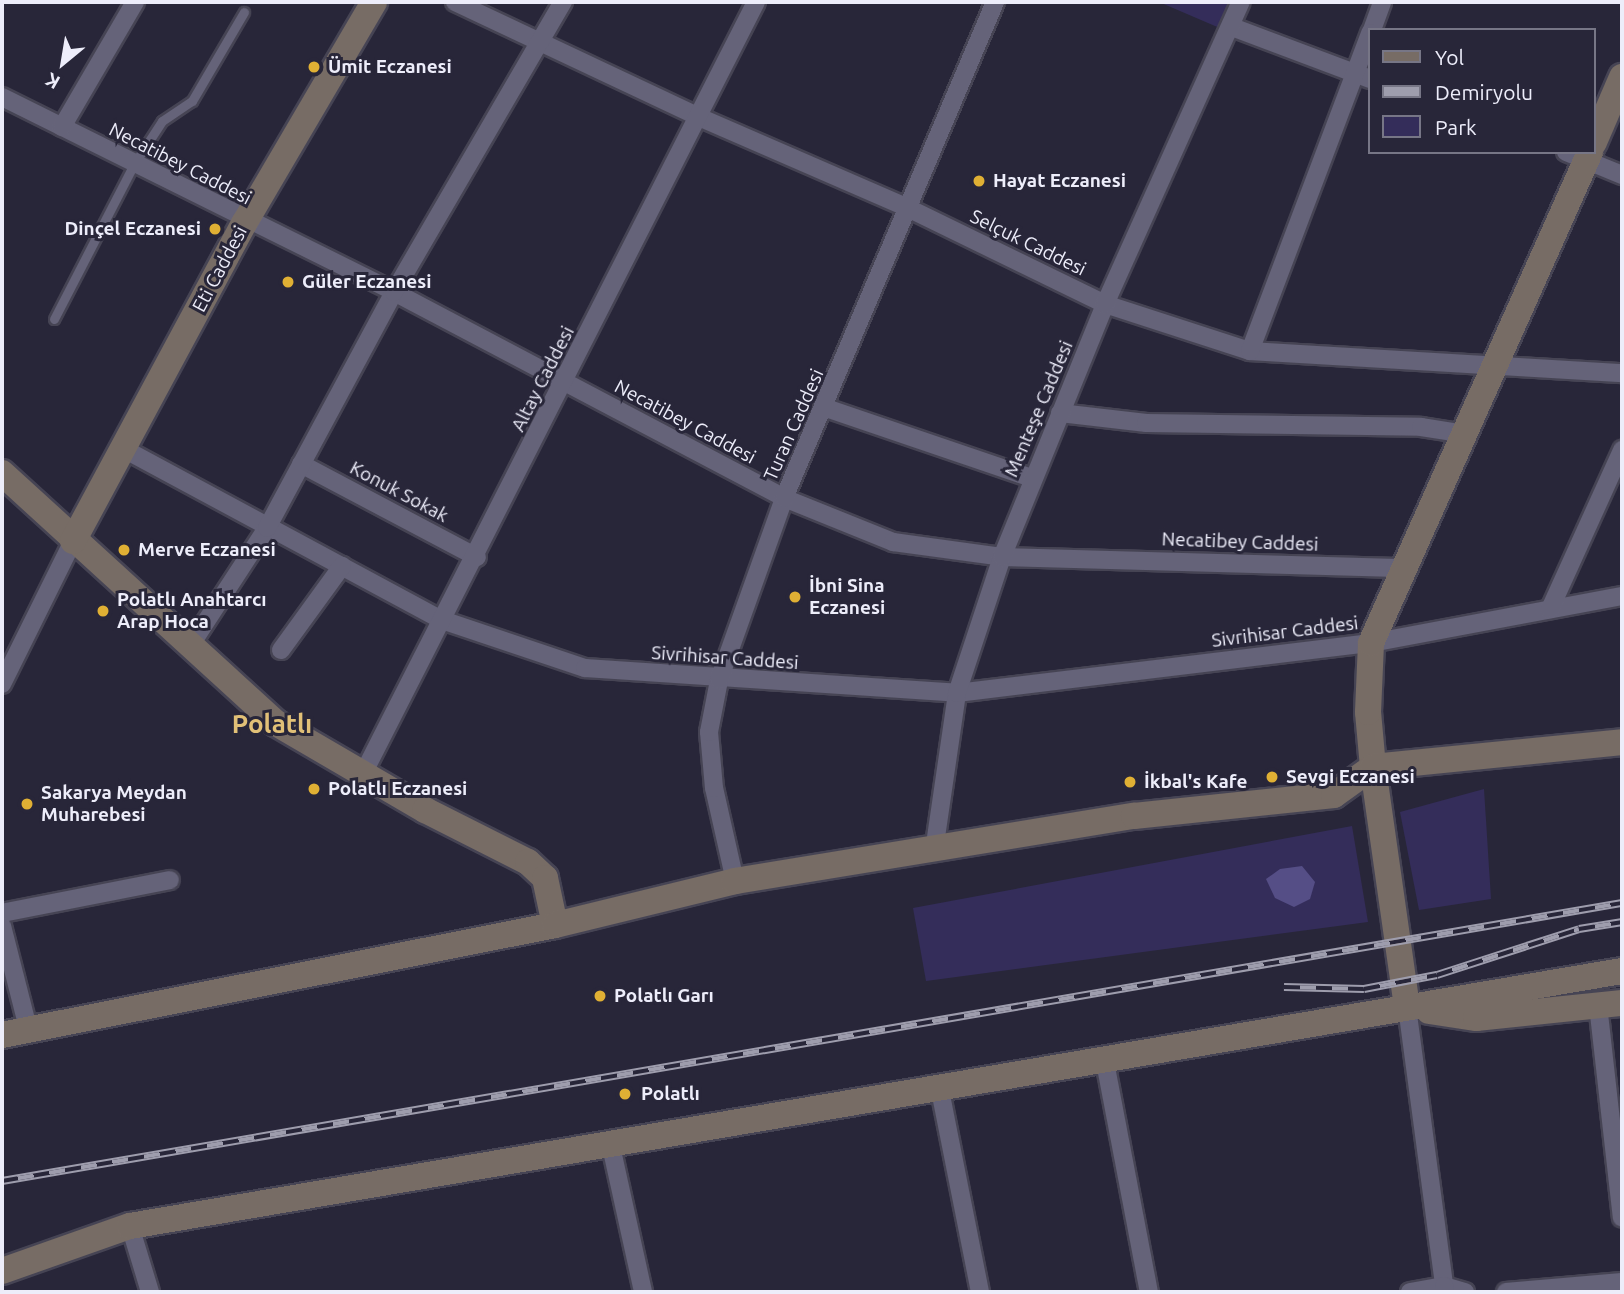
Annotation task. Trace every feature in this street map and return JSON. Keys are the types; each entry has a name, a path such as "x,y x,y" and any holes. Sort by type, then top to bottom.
{"street":[{"path":"62,128 135,2"},
{"name":"Eti Caddesi","path":"73,541 245,222 374,2"},
{"name":"Selçuk Caddesi","path":"455,2 699,117 908,208 1105,304 1250,351 1622,373"},
{"path":"190,646 267,528 394,292 563,2"},
{"name":"Altay Caddesi","path":"363,774 477,557 756,2"},
{"name":"Turan Caddesi","path":"735,880 714,788 709,732 719,680 785,498 826,408 995,2"},
{"name":"Menteşe Caddesi","path":"934,851 957,693 1002,557 1105,304 1241,2"},
{"path":"1372,28 1382,2"},
{"path":"1232,27 1362,76"},
{"path":"1250,351 1362,76 1368,46"},
{"path":"1596,128 1622,77"},
{"name":"Necatibey Caddesi","path":"2,97 245,222 394,292 785,498 893,542 1002,557 1407,568"},
{"path":"1445,1289 1373,767 1368,712 1371,643 1496,367 1583,154"},
{"path":"1587,154 1622,175"},
{"path":"826,408 1032,478"},
{"path":"1059,413 1146,423 1420,427 1466,434"},
{"name":"Sivrihisar Caddesi","path":"124,449 442,620 585,668 719,680 957,693 1371,643 1622,596"},
{"path":"1550,609 1622,450"},
{"name":"Konuk Sokak","path":"301,464 477,557"},
{"path":"2,473 73,541 276,723 363,774 528,862 545,878 555,925"},
{"path":"2,684 73,541"},
{"path":"281,650 342,566"},
{"path":"2,1035 29,1032 555,925 735,880 934,851 1133,816 1334,795 1373,767 1622,742"},
{"path":"2,913 170,880"},
{"path":"2,926 29,1032"},
{"path":"2,1271 130,1226 464,1166 611,1146 939,1085 1105,1062 1622,971"},
{"path":"1407,1007 1476,1018 1610,1004 1622,1217"},
{"path":"1105,1062 1149,1292"},
{"path":"939,1085 979,1292"},
{"path":"611,1146 643,1292"},
{"path":"130,1226 150,1292"},
{"path":"1506,1292 1622,1282"},
{"path":"1410,1292 1445,1289 1465,1292"}],"lane":[{"path":"54,319 134,164 162,121 192,101 244,12"}],"green space":[{"path":"1159,2 1233,2 1222,29"},
{"path":"1484,789 1491,899 1419,910 1400,812"},
{"path":"1352,826 1368,922 926,981 913,908"}],"shaded area":[{"path":"1302,866 1315,882 1310,899 1294,907 1275,898 1266,879 1280,869"}],"railway":[{"path":"2,1181 1622,903"},
{"path":"1284,987 1364,989 1437,975 1579,929 1622,922"}],"place":[{"name":"Ümit Eczanesi","path":"314,67"},
{"name":"Hayat Eczanesi","path":"979,181"},
{"name":"Dinçel Eczanesi","path":"215,229"},
{"name":"Güler Eczanesi","path":"288,282"},
{"name":"Merve Eczanesi","path":"124,550"},
{"name":"İbni Sina Eczanesi","path":"795,597"},
{"name":"Polatlı Anahtarcı Arap Hoca","path":"103,611"},
{"name":"Sevgi Eczanesi","path":"1272,777"},
{"name":"İkbal's Kafe","path":"1130,782"},
{"name":"Polatlı Eczanesi","path":"314,789"},
{"name":"Sakarya Meydan Muharebesi","path":"27,804"},
{"name":"Polatlı Garı","path":"600,996"},
{"name":"Polatlı","path":"625,1094"}],"district":[{"name":"Polatlı","path":"272,724"}]}
